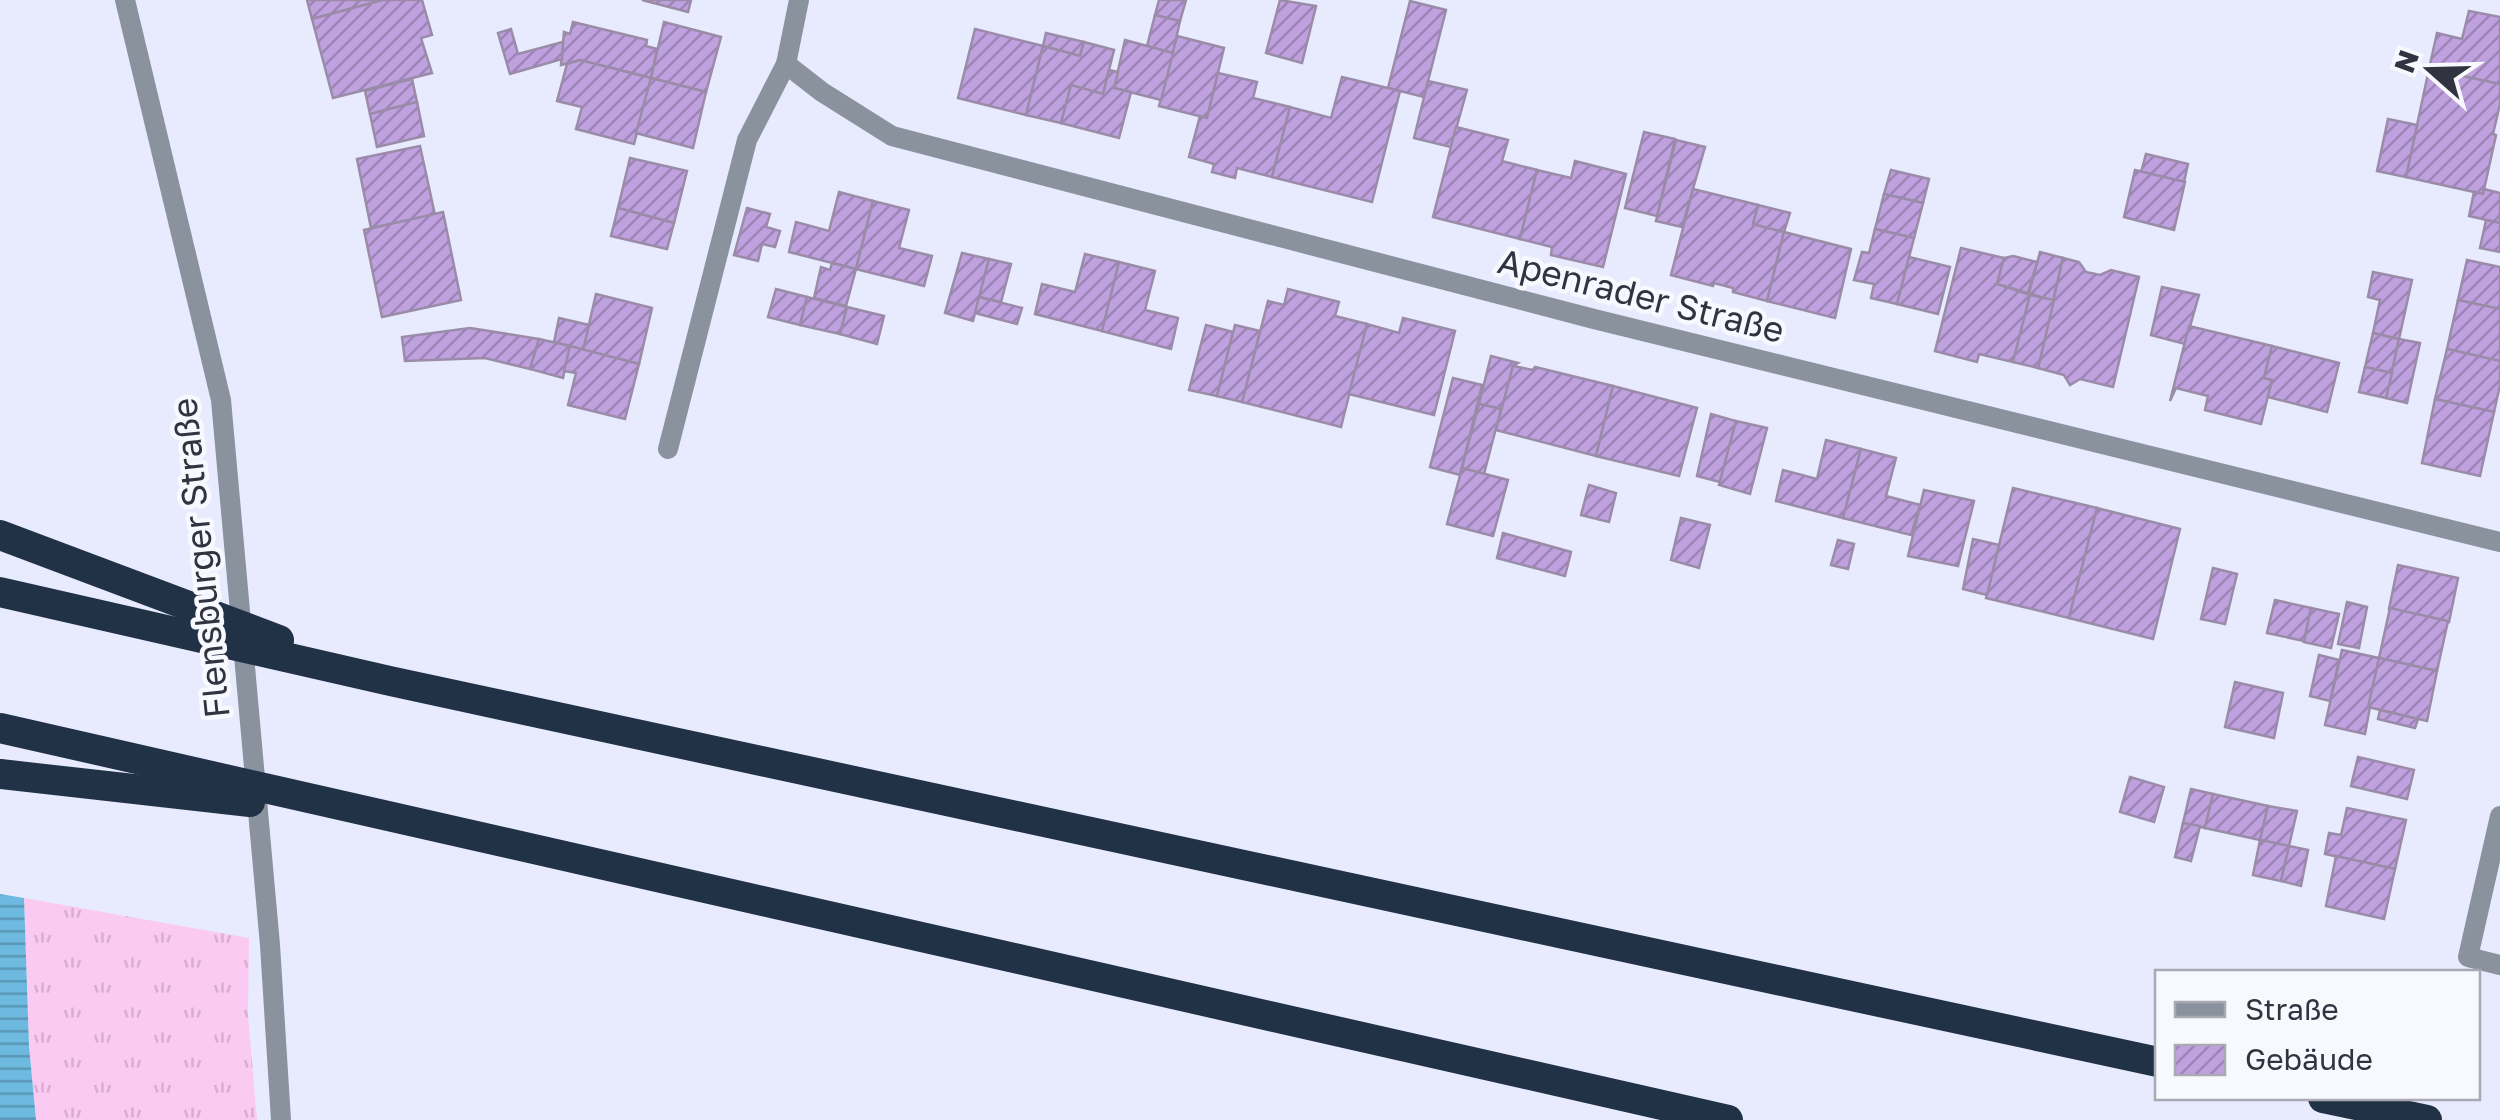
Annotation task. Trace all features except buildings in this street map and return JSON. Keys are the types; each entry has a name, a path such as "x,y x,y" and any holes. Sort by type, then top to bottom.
{"highway":[{"path":"0,535 390,681"},
{"path":"0,592 390,681 2155,1061"},
{"path":"0,728 1728,1120"},
{"path":"0,774 401,820"},
{"path":"2332,1100 2427,1120"}],"street":[{"name":"Flensburger Straße","path":"125,0 221,400 270,945 281,1120"},
{"path":"668,449 747,140 786,64 799,0"},
{"name":"Apenrader Straße","path":"786,64 892,136 1594,319 2500,542"},
{"path":"2500,816 2468,957 2500,965"}],"green space":[{"path":"24,898 249,938 248,1015 257,1120 36,1120"}],"water":[{"path":"0,894 24,898 36,1120 0,1120"}]}
